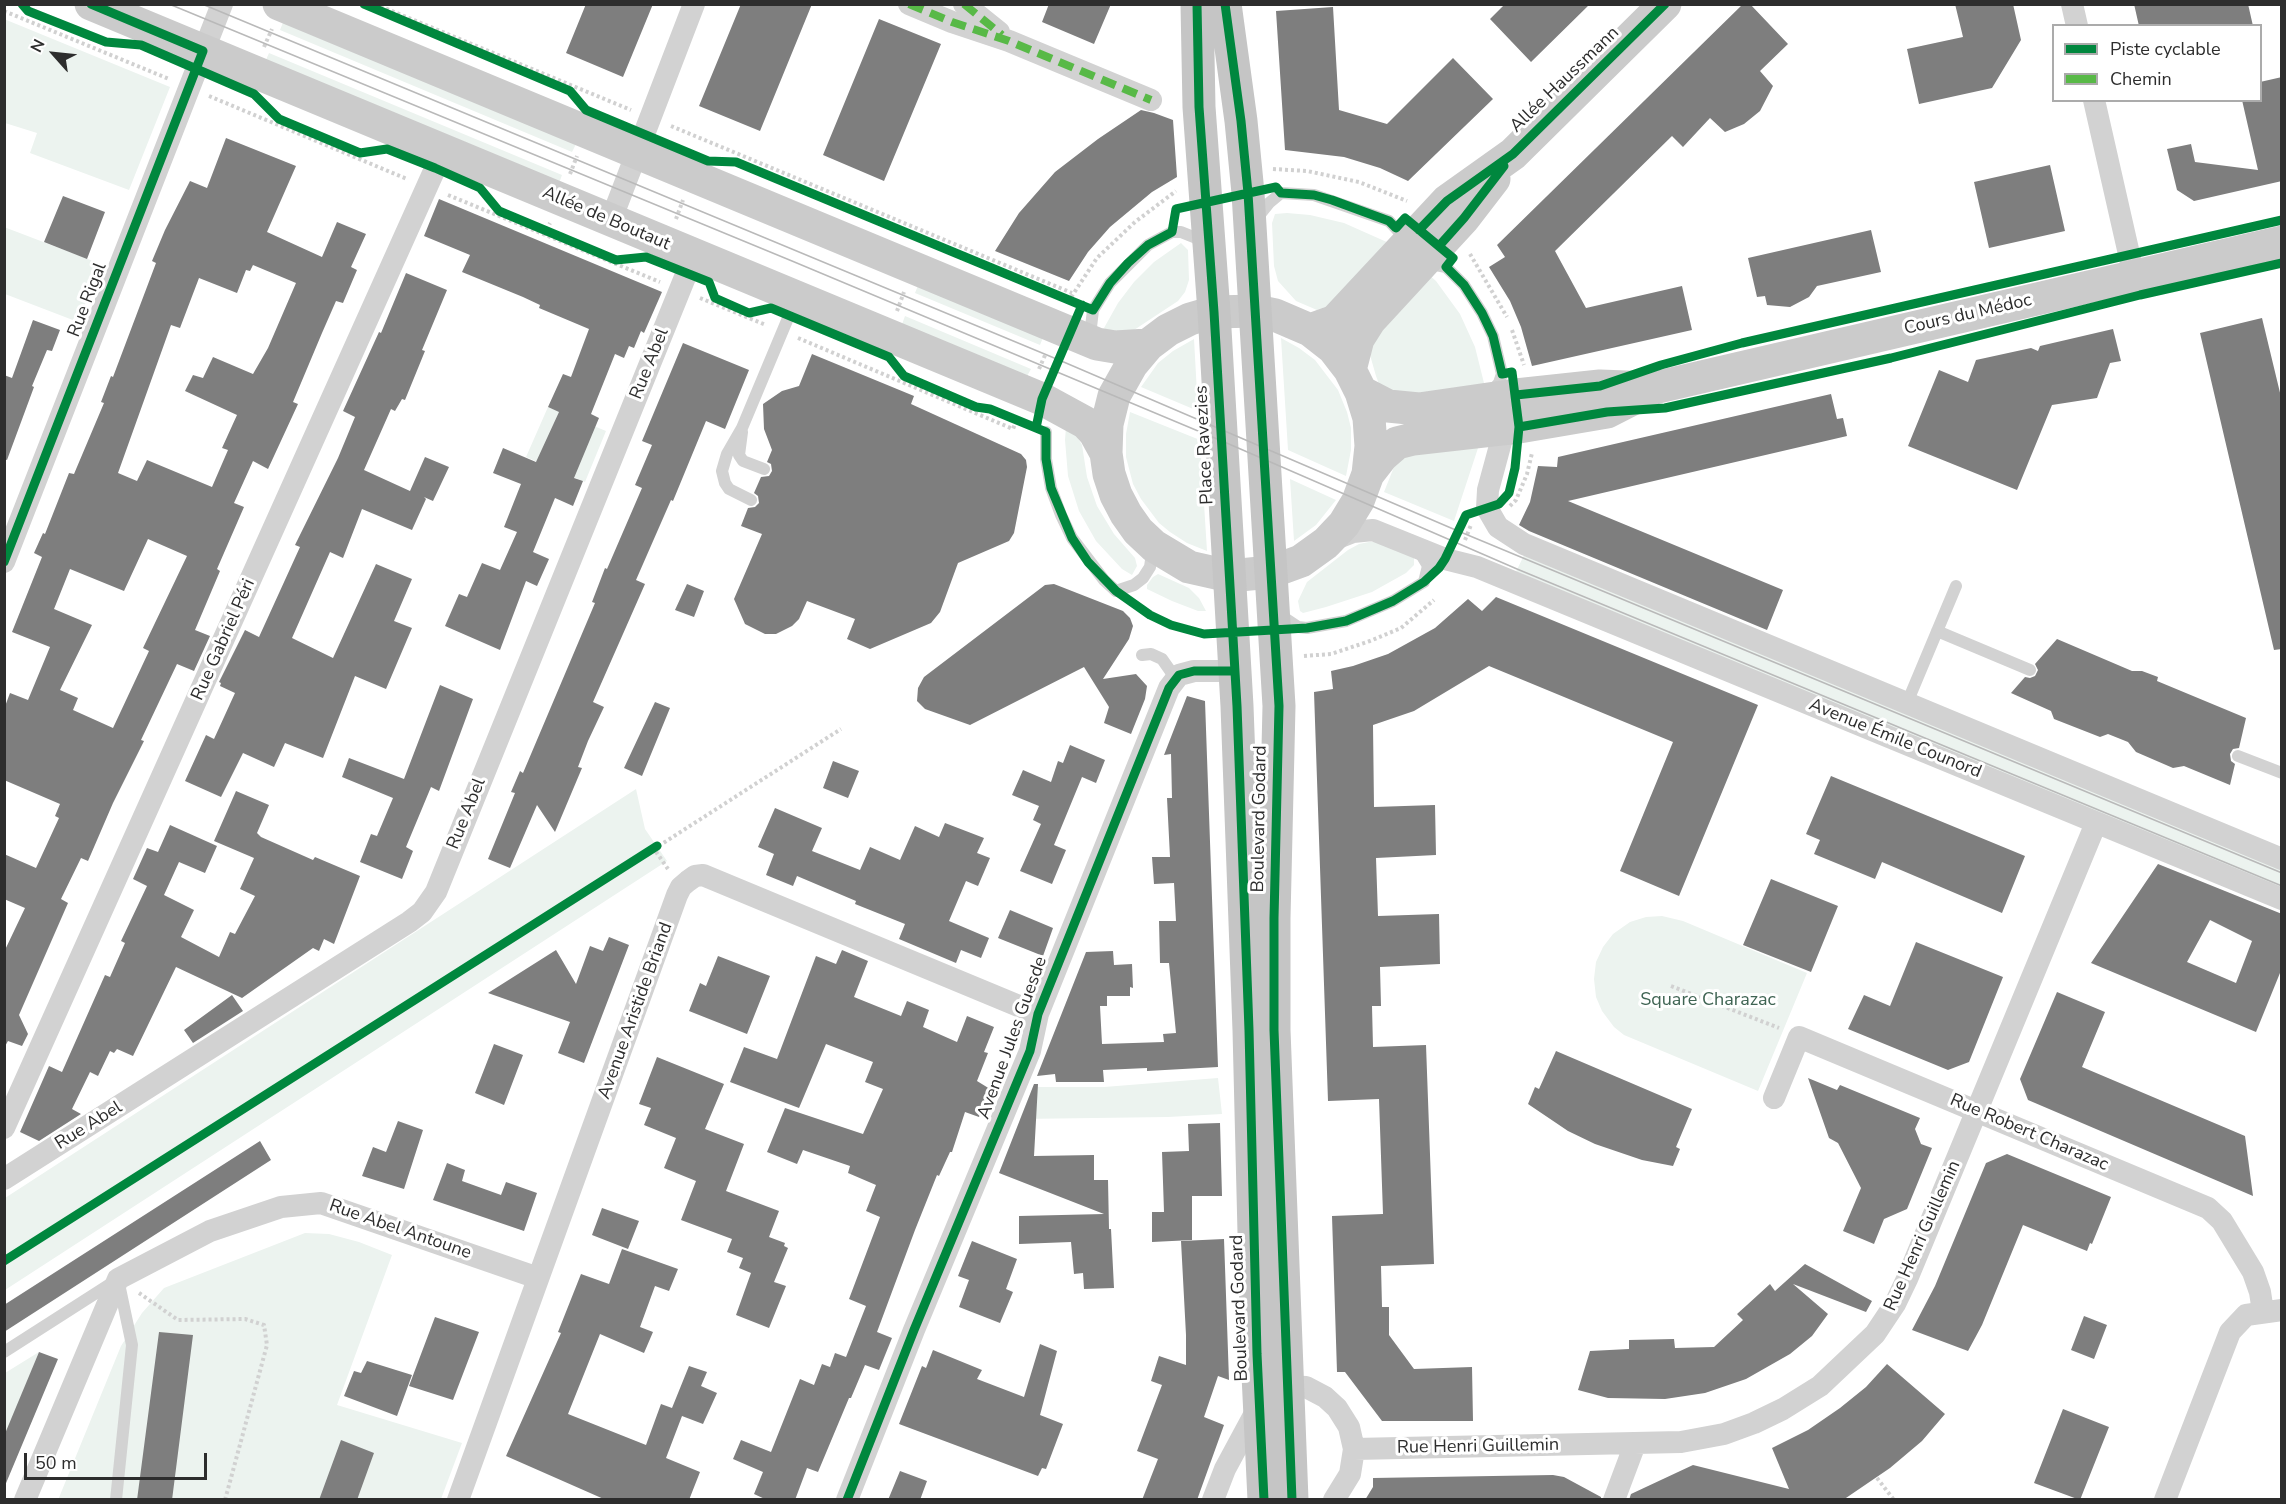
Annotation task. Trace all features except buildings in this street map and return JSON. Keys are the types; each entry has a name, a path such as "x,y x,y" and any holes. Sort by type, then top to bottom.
{"main road":[{"name":"Allée de Boutaut","path":"91,4 611,220 682,265 793,307 887,335 1035,396 1086,423 1095,433 1106,453"},
{"path":"279,4 693,177 923,247 1097,344 1115,347 1148,345"},
{"name":"Place Ravezies","path":"1197,4 1199,107 1214,312 1229,576"},
{"path":"1225,4 1242,121 1271,572"},
{"name":"Allée Haussmann","path":"1356,381 1358,339 1447,201 1513,154 1665,4"},
{"name":"Cours du Médoc","path":"1368,474 1382,456 1397,443 1607,412 1654,388 2282,242"},
{"name":"Allée Haussmann","path":"1310,330 1335,321 1409,260"},
{"path":"1256,311 1275,315 1310,330 1333,348 1356,381 1369,418 1371,446 1368,474 1358,501 1344,524 1326,543 1301,561 1271,572 1229,576 1189,567 1154,546 1138,531 1126,514 1109,474 1106,453 1107,424 1114,396 1132,364 1148,345 1175,326 1190,319 1214,312 1256,311"},
{"name":"Cours du Médoc","path":"1356,381 1388,406 1419,409 1600,386 1654,388"},
{"name":"Boulevard Godard","path":"1271,572 1279,706 1274,1030 1292,1500"},
{"name":"Boulevard Godard","path":"1229,576 1246,932 1264,1500"}],"street":[{"name":"Rue Rigal","path":"4,562 222,4"},
{"path":"611,220 694,4"},
{"path":"909,4 952,22 1009,41 1151,100"},
{"path":"964,4 1009,41"},
{"path":"2072,4 2077,24"},
{"path":"2094,102 2134,276"},
{"name":"Rue Gabriel Péri","path":"4,1128 443,151"},
{"name":"Rue Abel","path":"4,1179 410,922 422,912 436,892 682,265"},
{"path":"1487,508 1488,490 1503,435 1510,428"},
{"name":"Avenue Émile Counord","path":"1487,508 1498,527 1524,544 2282,859"},
{"path":"1326,543 1353,532 1373,530 1445,559"},
{"name":"Avenue Émile Counord","path":"1445,559 1477,567 2282,899"},
{"path":"1176,679 1179,675 1194,671 1233,671"},
{"name":"Avenue Jules Guesde","path":"847,1500 1029,1051 1038,1014 1169,688 1176,679"},
{"name":"Rue Henri Guillemin","path":"1354,1449 1681,1442 1724,1434 1754,1423 1783,1409 1820,1386 1875,1334 1895,1304 1916,1260 2096,823"},
{"name":"Avenue Aristide Briand","path":"458,1500 681,887 695,876 703,875 1038,1014"},
{"path":"1774,1098 1799,1037"},
{"name":"Rue Robert Charazac","path":"1799,1037 2208,1208 2222,1221 2253,1272 2260,1292 2272,1311"},
{"name":"Rue Abel Antoune","path":"118,1279 210,1231 281,1207 321,1203 538,1278"},
{"path":"25,1500 118,1279"},
{"path":"2165,1500 2230,1332 2246,1315 2272,1311"},
{"path":"1287,1386 1306,1387 1325,1396 1337,1408 1349,1427 1354,1449 1350,1474 1334,1500"},
{"name":"Boulevard Godard","path":"1260,1404 1287,1386"},
{"path":"1213,1500 1225,1469 1260,1404"},
{"path":"1614,1500 1635,1444"}],"lane":[{"path":"1250,230 1258,215 1281,193 1314,195 1389,221 1402,235 1409,260 1446,267 1464,285 1482,313 1493,336 1502,374 1485,400"},
{"path":"1097,344 1091,327 1088,307 1128,263 1148,245 1172,232 1182,232 1196,238 1209,253"},
{"path":"751,500 729,489 724,483 722,471 727,453 742,428 793,307"},
{"path":"742,428 739,455 743,461 764,469"},
{"path":"1041,430 1051,488 1061,515 1072,538 1088,562 1104,580 1116,591 1134,585 1143,578 1150,567 1154,546"},
{"path":"1274,611 1298,627 1308,628 1346,621 1393,601 1424,582 1428,566 1417,547"},
{"path":"1906,703 1956,586"},
{"path":"1937,631 2030,670"},
{"path":"1142,655 1151,654 1162,659 1176,679"},
{"path":"2238,756 2282,774"},
{"path":"4,1352 118,1279 132,1345 116,1500"}],"path":[{"path":"363,4 570,91 576,97"},
{"path":"375,4 707,142 923,247 1072,293"},
{"path":"4,11 427,187 616,260 626,259"},
{"path":"28,11 106,42"},
{"path":"545,233 602,97"},
{"path":"270,111 279,119 360,153 369,152"},
{"path":"682,265 693,177 707,142"},
{"path":"727,161 736,162 923,247 1088,307"},
{"path":"493,203 499,210 545,233 651,278 682,265"},
{"path":"873,370 923,247"},
{"path":"651,278 682,265"},
{"path":"682,265 709,282 715,298 749,313 771,308 793,307"},
{"path":"682,265 782,331 1013,429"},
{"path":"899,370 904,376 976,407 990,409 1041,430"},
{"path":"1445,559 1466,515 1499,504 1509,493 1511,485"},
{"path":"4,1261 841,729"},
{"path":"1671,986 1799,1037"},
{"path":"118,1279 178,1320 245,1319 264,1325 267,1345 225,1500"},
{"path":"1877,1478 1894,1500"}],"green space":[{"path":"4,19 170,87 129,190 30,153 37,133 5,123"},
{"path":"284,20 577,142 572,152 280,30"},
{"path":"269,53 562,175 558,186 265,62"},
{"path":"1275,214 1310,215 1344,223 1389,243 1335,304 1317,310 1296,301 1278,281 1274,266 1272,223"},
{"path":"4,227 101,264 78,322 5,294"},
{"path":"1181,243 1188,250 1189,280 1185,292 1178,301 1131,332 1106,330 1104,328 1118,303 1134,282 1154,262"},
{"path":"1428,274 1436,281 1460,314 1475,347 1484,383 1480,386 1399,395 1379,384 1370,355 1373,337"},
{"path":"919,283 1044,335 1040,345 915,293"},
{"path":"905,316 1031,369 1026,378 901,327"},
{"path":"1281,338 1315,360 1338,390 1351,428 1351,450 1346,476 1288,450"},
{"path":"1194,339 1198,411 1141,387 1158,363"},
{"path":"548,407 606,431 585,482 526,457"},
{"path":"1130,412 1200,440 1207,551 1187,543 1170,532 1159,523 1141,499 1133,484 1126,457 1126,434"},
{"path":"1066,427 1075,433 1082,445 1087,477 1097,506 1114,534 1135,558 1137,566 1132,575 1122,569 1096,541 1079,511 1068,476"},
{"path":"1480,442 1454,521 1384,492 1394,467 1408,454"},
{"path":"1290,479 1336,500 1316,525 1294,541"},
{"path":"1375,542 1414,557 1414,565 1406,573 1372,592 1326,607 1303,613 1300,611 1298,601 1307,582 1348,550"},
{"path":"1525,553 2281,867 2281,892 1515,574"},
{"path":"1158,574 1189,588 1199,598 1206,611 1198,611 1147,589 1147,585"},
{"path":"636,789 645,829 667,861 5,1290 5,1198"},
{"name":"Square Charazac","path":"1662,916 1683,921 1807,973 1758,1091 1624,1035 1614,1027 1602,1011 1596,997 1594,979 1596,962 1603,947 1613,934 1630,922 1646,917"},
{"path":"1218,1078 1222,1114 1020,1119 1033,1087 1104,1087"},
{"path":"305,1233 329,1234 359,1242 392,1255 337,1405 462,1443 441,1499 58,1500 121,1346 142,1313 164,1288"},
{"path":"39,1352 5,1436 5,1373"}],"tram line":[{"path":"169,4 792,261 1222,441 1517,569 2282,886"},
{"path":"202,4 1059,360 1458,531 2282,873"}],"marked path":[{"path":"909,4 952,22 1009,41 1151,100"},
{"path":"964,4 1002,35"}],"cycle path":[{"path":"22,4 28,11 106,42 141,45 254,94 279,119 360,153 387,149 435,168 480,188 499,211 616,260 646,257 709,282 715,298 749,313 771,308 889,357 904,376 976,407 990,409 1046,432 1046,459 1051,488 1072,538 1088,562 1116,591 1150,615 1171,625 1204,634 1307,628 1346,621 1393,601 1424,582 1445,559 1466,515 1499,504 1509,493 1515,468 1519,427 1512,372 1502,374 1493,336 1482,313 1464,285 1446,267 1453,258 1405,218 1396,228 1389,221 1332,200 1314,195 1281,193 1276,187 1176,209 1172,232 1148,245 1128,263 1110,283 1093,310 736,162 708,161 586,110 570,91 364,4"},
{"path":"4,562 203,51 91,4"},
{"path":"1197,4 1199,107 1214,312 1237,706 1249,1030 1257,1354 1264,1500"},
{"path":"1225,4 1248,193 1279,706 1274,1030 1292,1500"},
{"path":"1419,230 1447,201 1513,154 1665,4"},
{"path":"1439,246 1504,166"},
{"path":"1516,395 1600,386 1661,365 1742,343 2282,220"},
{"path":"1519,427 1607,412 1665,408 1891,358 2140,295 2282,263"},
{"path":"1036,428 1042,399 1082,305"},
{"path":"847,1500 914,1330 1030,1051 1038,1014 1169,688 1179,675 1194,671 1233,671"},
{"path":"4,1261 657,846"}]}
